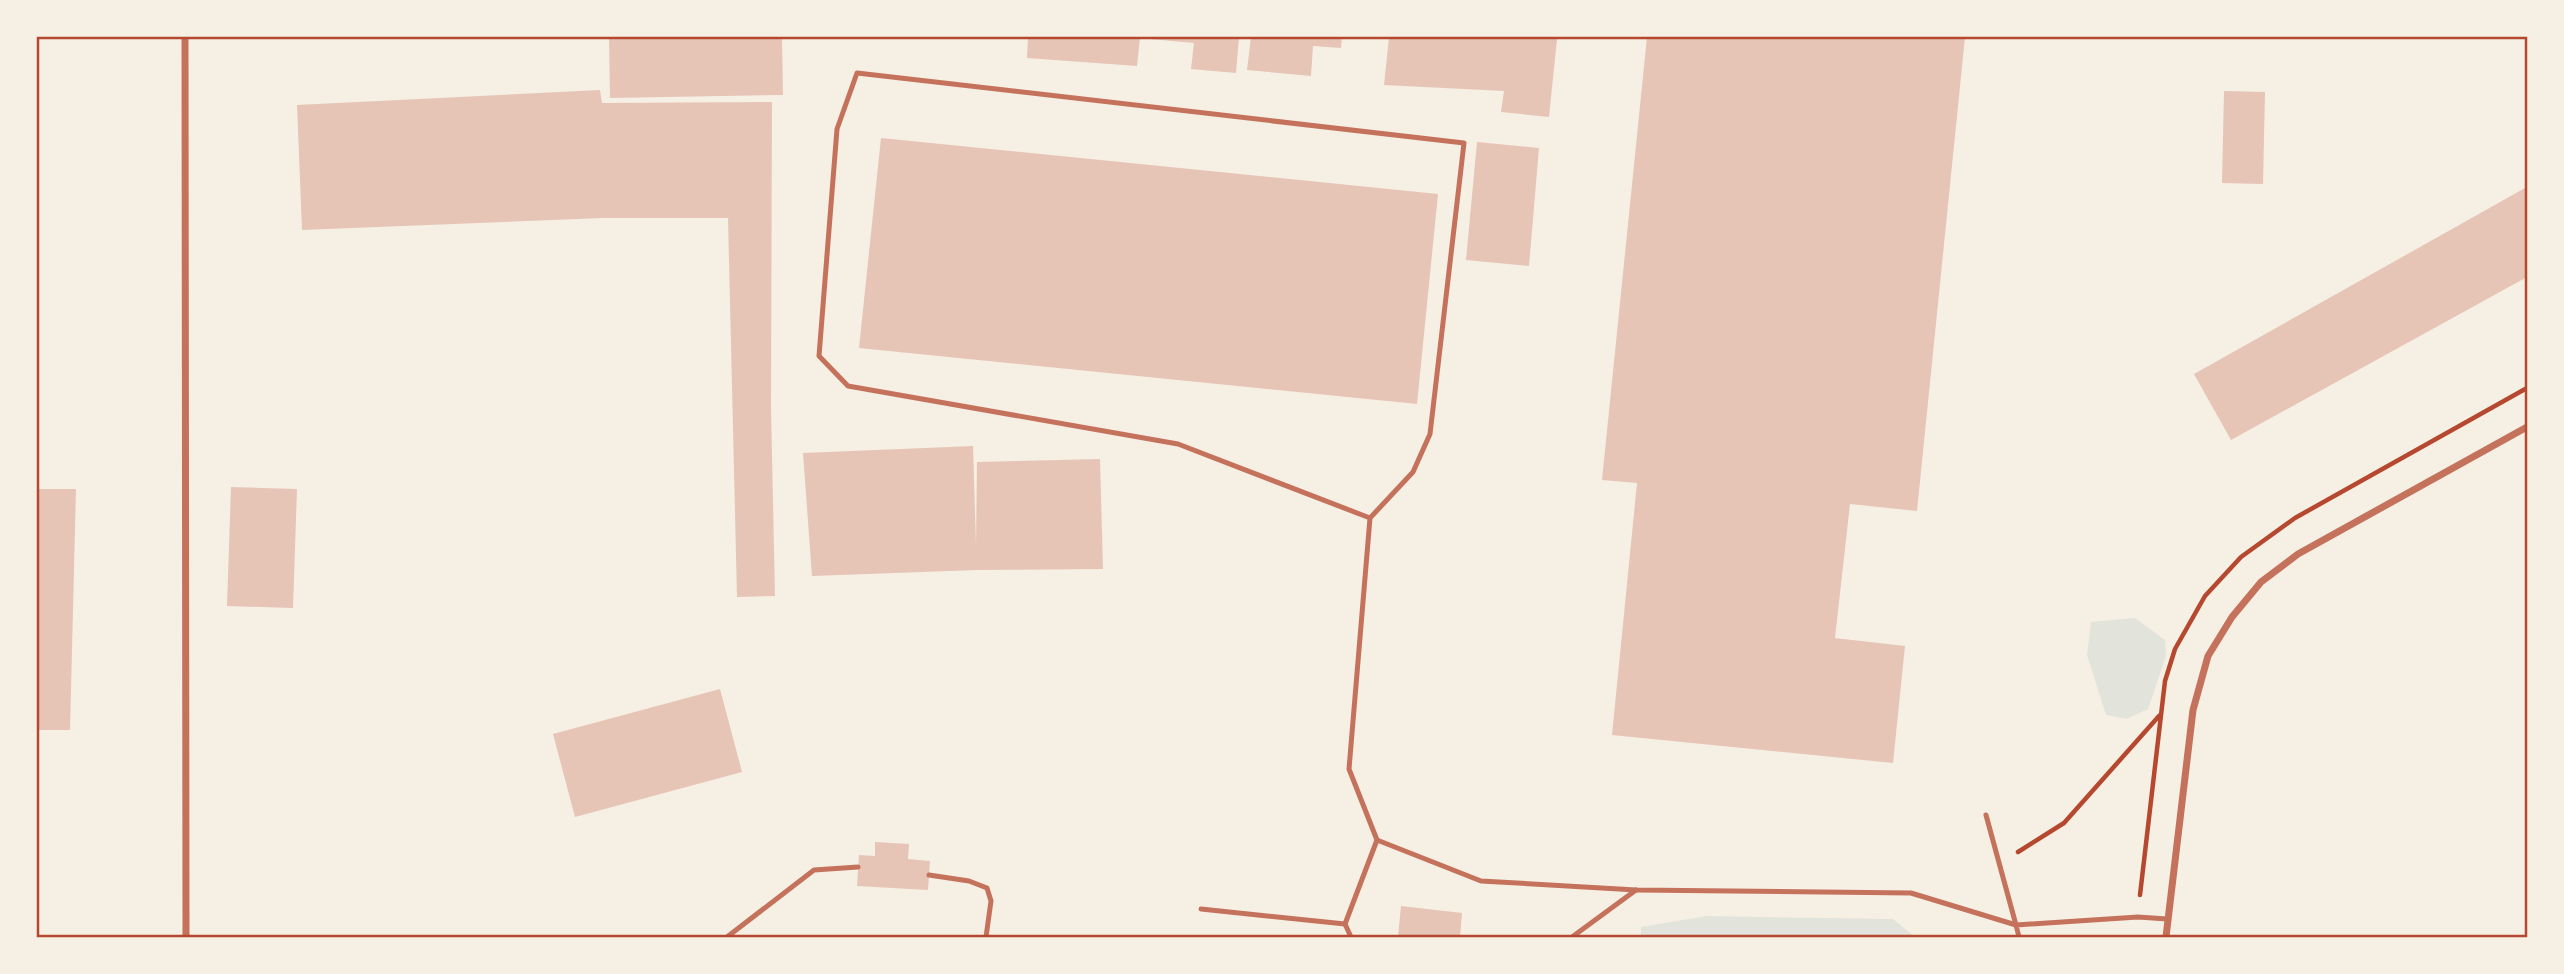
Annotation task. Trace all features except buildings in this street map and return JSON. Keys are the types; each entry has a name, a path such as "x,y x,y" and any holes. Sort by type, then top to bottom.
{"street":[{"path":"184,37 186,937"},
{"path":"2166,937 2193,710 2208,656 2232,617 2261,582 2298,554 2527,426"}],"lane":[{"path":"1351,937 1345,924 1377,840 1349,769 1370,518 1413,472 1430,434 1464,143 857,73 837,129 818,356 848,386 1178,444 1370,518"},
{"path":"1986,815 2019,937"},
{"path":"1377,840 1481,881 1636,890 1911,893 2016,925 2138,918 2168,919"},
{"path":"727,937 814,870 858,867"},
{"path":"929,875 969,881 987,888 990,901 986,937"},
{"path":"1572,937 1636,890"},
{"path":"1201,909 1345,924"}],"path":[{"path":"1998,862 2064,823 2160,715"}],"shaded area":[{"path":"2135,618 2165,640 2166,656 2148,709 2127,719 2106,715 2087,655 2091,622"},
{"path":"1707,916 1893,919 1915,937 1641,937 1641,927"}]}
